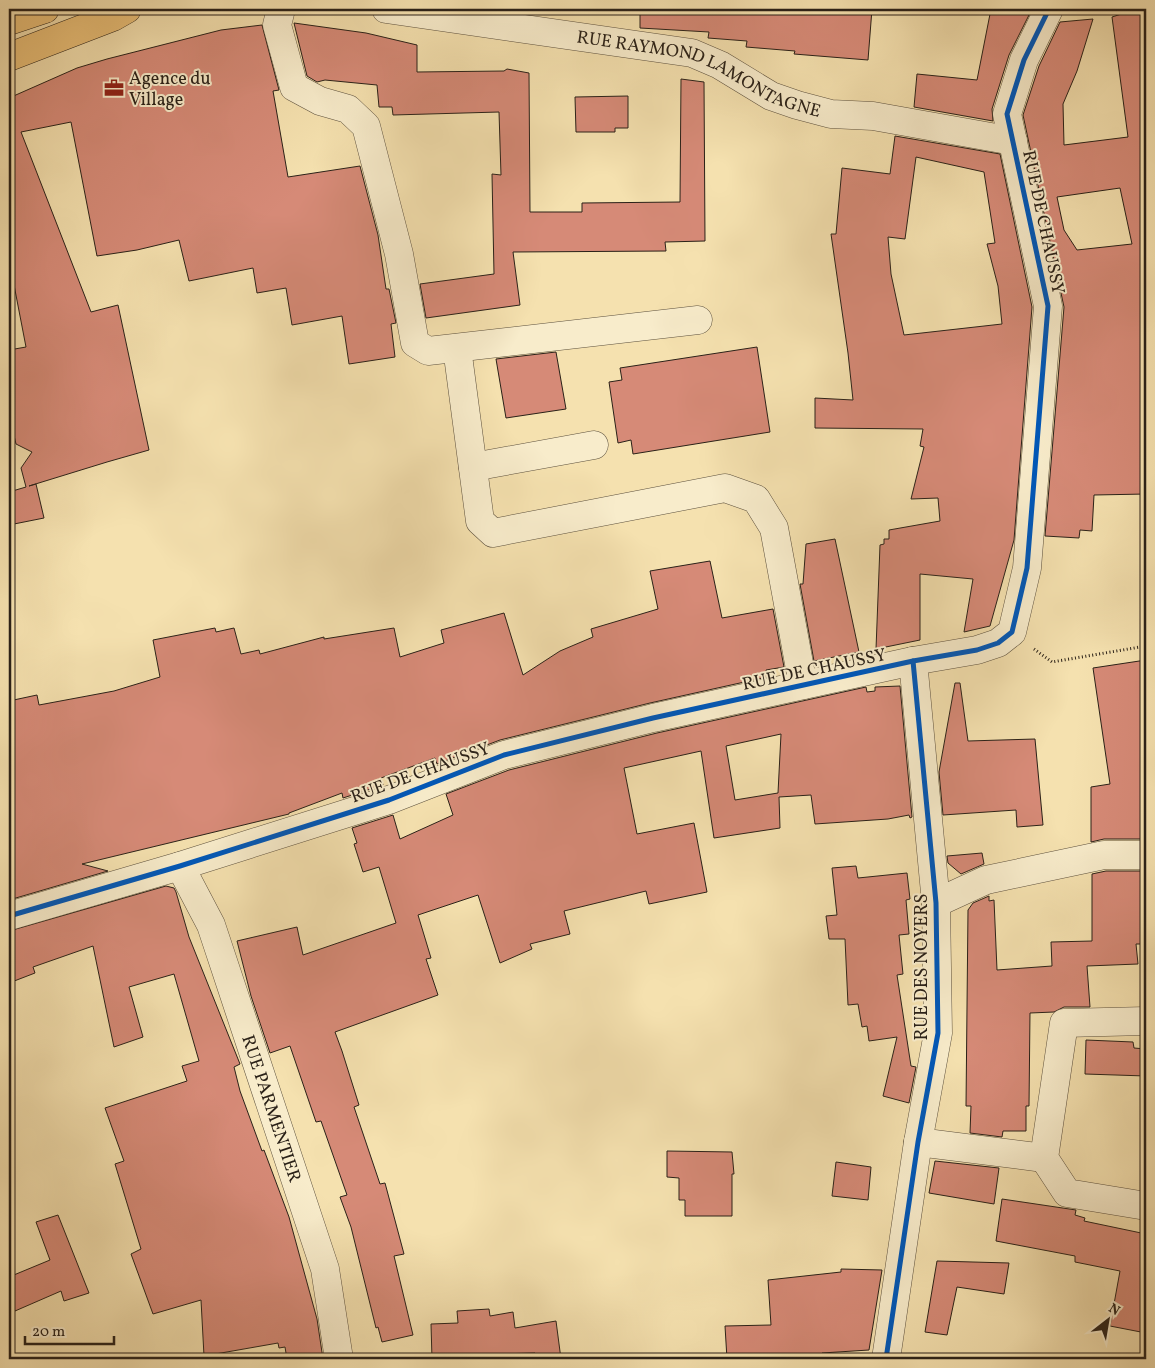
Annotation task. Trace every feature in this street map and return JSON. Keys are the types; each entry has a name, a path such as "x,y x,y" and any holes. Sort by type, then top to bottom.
{"main road":[{"path":"9,21 45,9"},
{"path":"9,57 113,17 127,9"}],"street":[{"path":"281,9 277,25 294,87 320,101 348,109 366,126 399,254 415,343 428,351 698,320"},
{"name":"RUE RAYMOND LAMONTAGNE","path":"386,9 692,53 720,65 771,96 797,106 831,114 873,116 1013,141"},
{"name":"RUE DE CHAUSSY","path":"9,916 180,866 390,800 504,755 653,718 977,650 998,643 1012,632 1027,568 1048,306 1007,114 1024,60 1049,9"},
{"path":"457,348 480,521 493,533 725,488 756,499 774,528 803,685"},
{"path":"473,467 594,445"},
{"name":"RUE DES NOYERS","path":"886,1359 918,1142 938,1033 936,903 913,662"},
{"path":"936,903 986,880 1104,855 1146,855"},
{"name":"RUE PARMENTIER","path":"180,866 211,925 325,1269 339,1359"},
{"path":"1146,1021 1064,1023 1044,1158 1067,1193 1146,1206"},
{"path":"918,1142 1044,1158"}],"path":[{"path":"1012,632 1052,662 1146,646"}],"building":[{"path":"640,9 872,9 868,60 794,54 795,51 746,47 747,41 708,38 709,32 640,28"},
{"path":"991,9 1032,9 1009,55 992,109 993,121 914,107 917,74 977,80"},
{"path":"1137,9 1146,9 1146,494 1094,495 1092,531 1080,530 1079,538 1045,536 1064,307 1023,115 1039,66 1060,22 1093,19 1077,71 1063,104 1064,145 1128,137 1112,17","holes":["1120,188 1132,244 1077,250 1064,230 1057,197"]},
{"path":"294,23 366,33 417,45 417,72 504,71 507,69 529,73 530,212 582,212 582,203 680,202 681,79 704,82 705,241 665,242 666,251 513,252 520,305 426,318 420,284 494,274 492,174 501,175 499,112 393,115 392,107 379,107 377,85 325,80 317,82 307,76"},
{"path":"262,25 279,90 273,91 288,177 360,166 378,235 386,289 389,289 396,323 391,324 395,357 349,364 342,316 292,325 286,288 257,293 253,268 189,281 179,240 137,250 97,256 71,122 21,132 91,312 118,305 149,450 29,486 36,484 44,518 9,525 9,492 26,487 21,468 32,452 16,444 9,414 9,350 26,347 9,259 9,98 77,68 107,59 221,30"},
{"path":"628,96 628,128 615,128 615,132 576,132 575,97"},
{"path":"895,136 1000,154 1032,307 1014,540 990,626 964,632 973,579 920,574 920,640 876,649 880,545 884,544 884,539 889,539 889,530 940,521 938,498 911,499 924,447 920,446 923,429 815,428 815,398 853,400 831,234 836,234 842,168 890,174","holes":["916,157 984,172 995,243 987,244 998,286 1002,324 904,335 891,274 888,237 905,239"]},
{"path":"757,347 770,432 633,454 631,440 618,443 609,382 622,380 620,368"},
{"path":"556,352 566,409 506,418 496,359"},
{"path":"835,539 859,652 814,661 800,584 803,584 806,544"},
{"path":"710,561 722,618 773,609 784,667 766,670 767,677 650,703 500,740 437,764 435,758 381,778 383,785 343,798 342,793 289,814 82,864 108,871 9,900 9,701 37,695 39,705 114,691 160,677 153,640 215,628 216,632 234,628 241,654 259,650 260,654 324,637 324,639 394,628 400,657 444,643 441,630 504,613 523,675 560,651 593,637 591,629 658,609 650,571"},
{"path":"1146,660 1146,839 1104,839 1091,842 1091,787 1110,784 1093,668"},
{"path":"955,683 960,683 968,741 1035,739 1043,825 1017,827 1016,810 943,815 939,772"},
{"path":"900,686 912,817 910,818 909,815 888,819 815,824 811,795 779,797 780,828 714,838 701,751 624,768 637,834 694,823 707,892 649,904 646,891 564,911 570,934 530,944 532,949 500,963 478,895 418,915 431,958 426,959 438,995 335,1032 359,1105 354,1107 380,1184 385,1183 404,1254 394,1256 413,1335 382,1342 378,1327 376,1328 351,1227 340,1197 347,1195 321,1121 316,1122 290,1046 270,1053 251,996 237,941 297,927 303,955 396,923 379,867 363,872 354,844 357,843 352,828 393,815 400,839 453,815 446,794 509,770 657,733 866,687 867,692 875,691 875,687","holes":["781,734 778,793 735,800 726,746"]},
{"path":"982,853 984,864 961,874 948,863 947,856"},
{"path":"856,866 858,878 907,873 910,899 906,900 909,934 899,935 903,974 897,975 911,1066 916,1067 909,1103 883,1096 897,1037 869,1041 867,1026 862,1027 858,1004 848,1005 845,939 829,939 826,916 837,915 832,868"},
{"path":"1106,871 1146,871 1146,944 1136,944 1138,964 1087,966 1090,1007 1064,1007 1054,1012 1030,1013 1029,1106 1026,1106 1026,1131 1003,1131 1002,1137 970,1133 971,1106 966,1106 968,910 973,903 989,896 989,901 994,900 997,970 1052,966 1051,942 1092,941 1092,874"},
{"path":"166,886 174,888 176,892 189,937 240,1064 234,1067 240,1091 289,1217 317,1319 323,1359 287,1359 285,1347 279,1348 278,1343 204,1356 201,1300 153,1314 131,1254 141,1249 115,1164 124,1161 105,1108 187,1081 182,1066 199,1061 174,974 129,987 143,1037 114,1047 93,946 33,967 35,973 9,983 9,931"},
{"path":"1086,1040 1133,1042 1134,1048 1146,1049 1146,1076 1085,1074"},
{"path":"667,1151 732,1152 734,1174 732,1174 732,1216 685,1216 685,1200 679,1200 679,1178 667,1177"},
{"path":"935,1161 999,1168 994,1204 929,1193"},
{"path":"836,1162 871,1167 868,1200 832,1196"},
{"path":"1002,1199 1076,1210 1075,1215 1085,1218 1084,1221 1146,1234 1146,1333 1110,1326 1120,1271 1075,1262 1075,1256 996,1241"},
{"path":"58,1215 89,1293 64,1301 61,1291 15,1311 9,1296 9,1277 50,1260 36,1222"},
{"path":"937,1261 1009,1263 1004,1294 957,1287 947,1335 925,1332"},
{"path":"841,1269 882,1270 869,1350 822,1353 822,1359 727,1359 725,1326 771,1325 768,1280 841,1272"},
{"path":"489,1309 490,1316 513,1312 515,1328 556,1321 561,1359 536,1359 535,1353 459,1355 459,1359 432,1359 431,1324 458,1323 457,1311"}],"cycle path":[{"path":"9,916 180,866 389,800 504,755 653,718 913,661 977,650 998,643 1012,632 1027,568 1048,306 1007,114 1024,60 1049,9"},
{"path":"886,1359 918,1142 938,1033 936,903 913,661"}],"place":[{"name":"Agence du Village","path":"114,88"}]}
